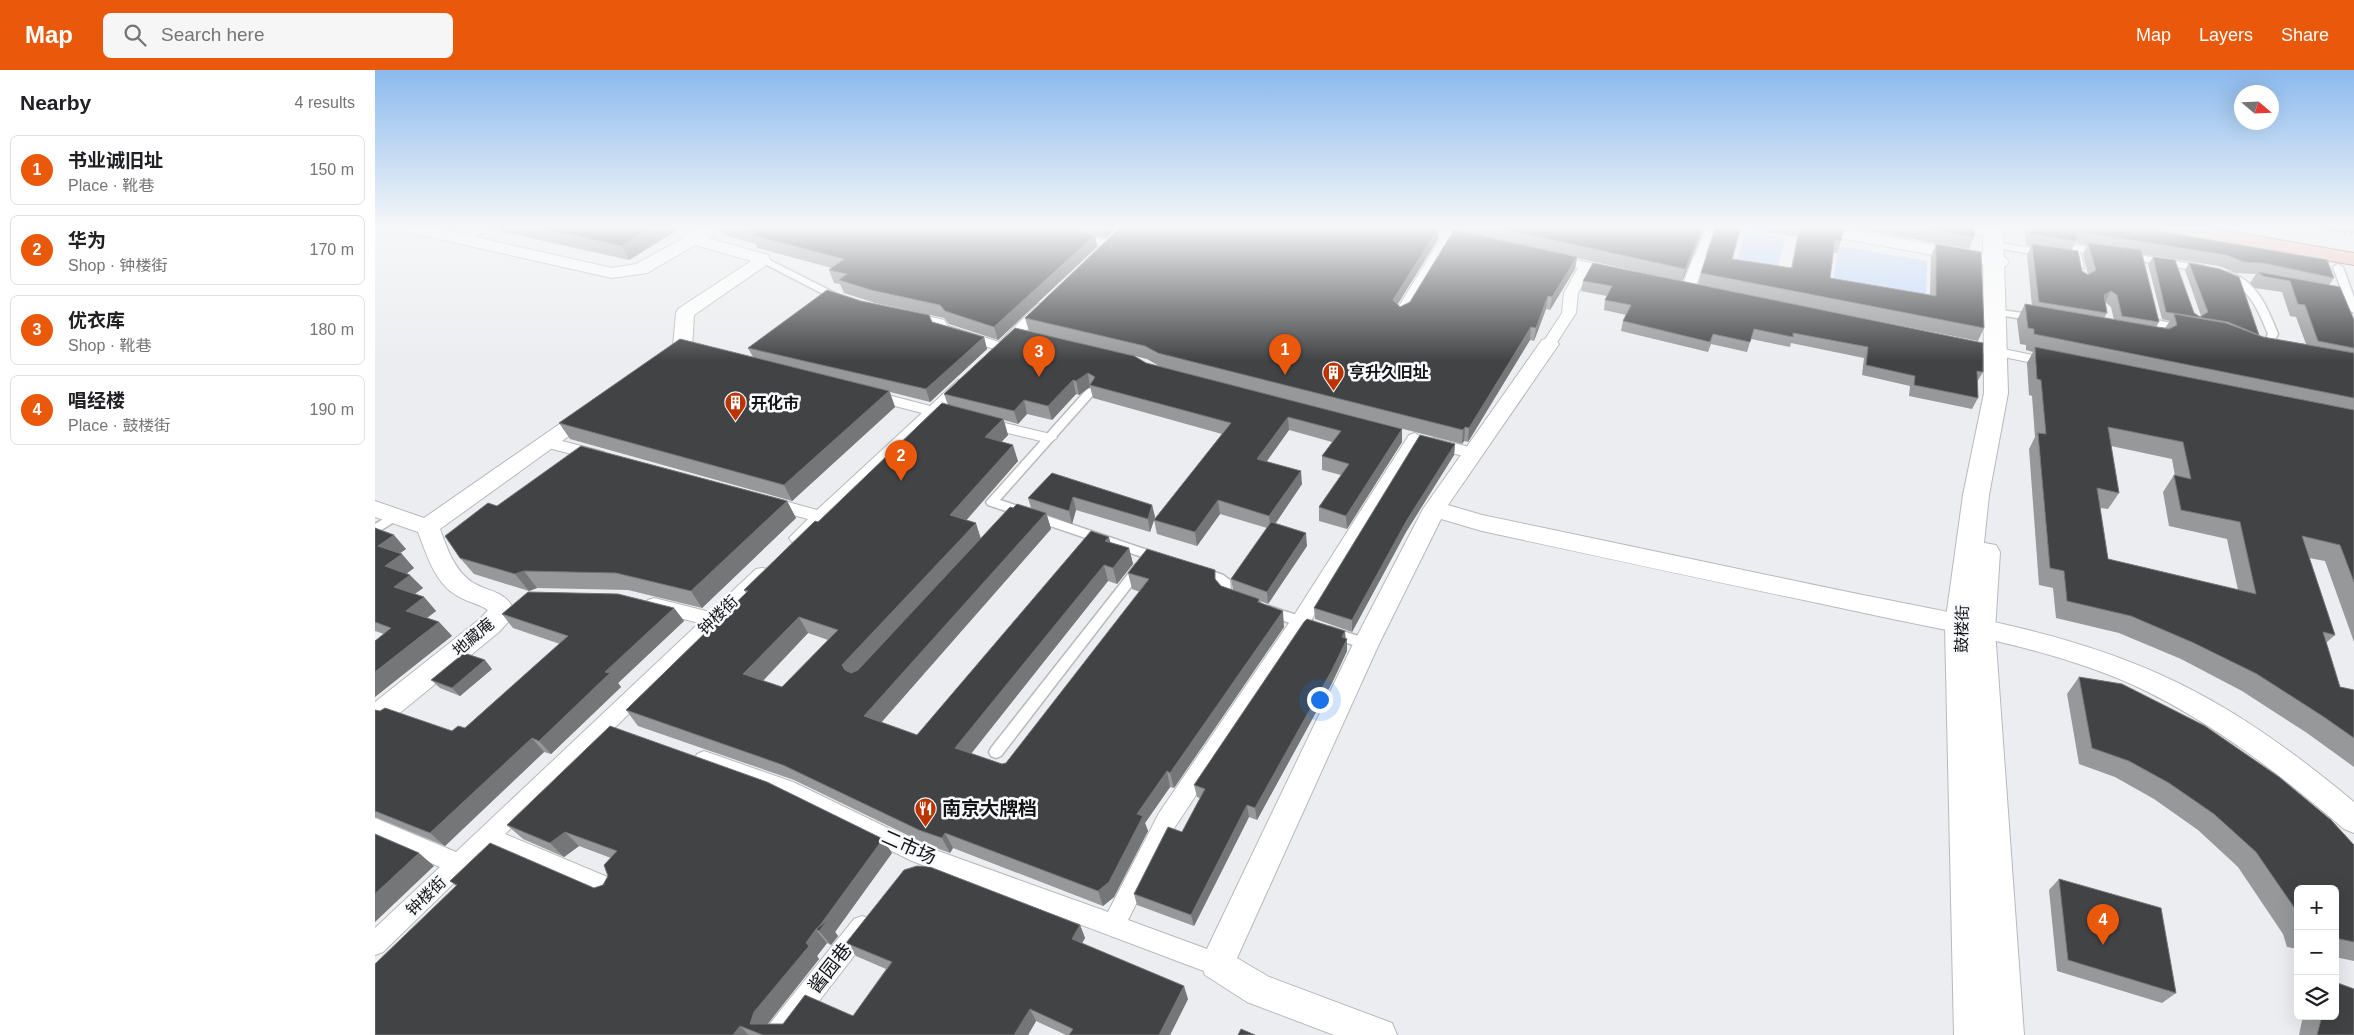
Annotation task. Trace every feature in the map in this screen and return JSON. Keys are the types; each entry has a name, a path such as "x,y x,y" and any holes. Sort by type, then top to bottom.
{"street":[{"path":"608,271 621,271"},
{"path":"650,370 686,349 685,313 750,271"},
{"path":"1401,314 1427,271"},
{"path":"1380,1035 1259,990 1217,964 1366,644 1435,506 1569,313 1571,293 1584,271"},
{"path":"1607,271 1623,275"},
{"path":"1688,289 1695,271"},
{"name":"鼓楼街","path":"1974,1035 1970,623 1992,487 2004,393 2000,352 1997,271"},
{"path":"832,295 848,300"},
{"path":"987,360 1001,347 1023,336 1055,296"},
{"path":"897,314 939,323 942,330 1001,347"},
{"path":"1945,341 2065,365"},
{"name":"钟楼街","path":"375,944 974,372"},
{"path":"852,391 952,415"},
{"path":"385,513 427,527 610,398"},
{"path":"971,420 1049,438"},
{"path":"1396,434 1472,453"},
{"path":"1113,926 1167,820 1300,622 1415,438"},
{"path":"547,442 614,460"},
{"path":"757,500 820,517"},
{"path":"1435,506 1482,523 1970,623 2081,648 2142,671 2246,727 2293,761 2354,813"},
{"name":"地藏庵","path":"375,717 490,625 510,605 464,588 448,572 427,527"},
{"path":"637,601 714,620"},
{"path":"1970,623 2080,655 2148,681 2210,713 2260,743 2354,820"},
{"name":"鼓楼街","path":"1970,623 2004,1035"},
{"path":"604,725 630,734"},
{"name":"二市场","path":"685,753 785,788 914,861 1113,926 1217,964"},
{"path":"375,828 459,864"},
{"path":"488,837 609,889"},
{"name":"酱园巷","path":"777,1035 878,906"}],"lane":[{"path":"785,271 832,295 817,306"},
{"path":"2215,271 2236,278 2251,278"},
{"path":"2349,271 2349,298 2354,310"},
{"path":"2236,278 2257,295 2273,334 2269,342 2277,353 2259,349"},
{"path":"2313,292 2349,298"},
{"path":"1998,312 2043,320"},
{"path":"2152,338 2160,340 2155,318 2191,329"},
{"path":"1091,391 993,498 992,502 1013,515 1167,561"},
{"path":"375,530 385,513"},
{"path":"996,752 1149,555"},
{"path":"1192,569 1218,578 1225,583 1225,594 1229,598 1366,644"}],"shaded area":[{"path":"1835,271 1927,271 1926,307 1832,290"}],"building":[{"path":"834,271 1055,271 994,327 945,311 940,305 871,290 839,280 847,274"},
{"path":"1075,271 1411,271 1393,300 1400,307 1410,302 1429,271 1568,271 1552,297 1548,296 1536,328 1531,327 1469,428 1465,427 1463,430 1158,353 1145,346 1025,318"},
{"path":"1589,271 1632,271 1983,343 1983,372 1977,371 1978,398 1914,385 1915,376 1866,365 1868,347 1793,333 1793,337 1754,329 1750,342 1713,334 1710,342 1623,321 1631,305 1605,300 1612,286 1583,281"},
{"path":"1702,271 1831,271 1830,278 1936,296 1936,271 1982,271 1984,328 1701,273"},
{"path":"2035,271 2082,271 2088,275 2094,271 2146,271 2159,322 2122,316 2117,295 2111,291 2104,295 2107,313 2039,302"},
{"path":"2156,271 2179,271 2194,313 2200,317 2208,312 2192,271 2225,271 2239,277 2259,335 2228,322 2166,312"},
{"path":"2301,271 2331,271 2334,278"},
{"path":"2258,272 2340,287 2354,320 2354,348 2318,341 2305,305 2298,304 2290,281 2263,276"},
{"path":"827,290 861,301 929,315 932,322 984,337 926,389 748,348"},
{"path":"2025,304 2169,329 2177,325 2174,314 2226,323 2263,337 2354,353 2354,398 2034,334 2034,329 2028,328"},
{"path":"1015,328 1134,356 1146,363 1402,429 1346,516 1319,507 1349,464 1322,456 1341,431 1288,417 1257,459 1301,471 1269,516 1218,500 1195,532 1154,520 1231,423 1090,385 1095,377 1088,373 1076,381 1073,380 1048,406 1024,400 1014,411 944,394"},
{"name":"开化市","path":"680,339 889,391 784,485 559,423"},
{"path":"2035,347 2354,410 2354,582 2340,545 2302,536 2335,635 2323,632 2340,687 2354,690 2354,738 2257,674 2194,643 2131,616 2067,601 2064,571 2050,568 2038,433 2046,434 2041,380 2037,379","holes":["2108,427 2183,442 2191,479 2174,475 2181,510 2240,522 2256,594 2108,559 2097,488 2119,493"]},
{"path":"942,403 1003,419 985,437 1013,445 950,515 976,523 842,665 845,670 851,673 858,670 1010,507 1013,508 1017,504 1046,513 864,716 917,735 1091,531 1109,537 1105,541 1129,548 1113,568 1104,565 955,748 1002,764 1006,763 1149,579 1128,573 1147,549 1215,570 1215,579 1221,586 1259,599 1258,602 1283,611 1170,773 1167,771 1137,814 1143,816 1109,882 1098,891 945,833 942,838 919,830 783,765 626,710 748,591 744,590 815,521 818,522","holes":["799,617 838,630 782,687 743,674"]},
{"path":"1420,435 1455,444 1407,520 1352,620 1314,608"},
{"path":"581,446 787,501 691,591 616,573 524,571 515,574 460,558 445,536 488,503 497,506"},
{"path":"1052,473 1152,505 1148,519 1073,497 1069,511 1028,498"},
{"path":"1271,522 1306,533 1267,592 1231,579"},
{"path":"375,528 394,535 378,546 402,554 385,566 410,575 394,587 424,597 406,611 439,622 375,672 375,641 391,628 375,622"},
{"path":"528,592 618,594 674,608 605,672 610,673 539,741 532,738 430,833 375,811 375,710 380,711 385,708 452,731 458,726 465,728 568,636 502,614"},
{"path":"1307,619 1345,631 1342,637 1347,639 1332,670 1255,808 1247,805 1191,915 1134,894 1168,827 1182,832 1205,789 1194,785"},
{"path":"464,653 485,660 452,688 431,680"},
{"path":"2079,677 2122,684 2205,726 2279,777 2331,820 2354,845 2354,942 2339,939 2339,885 2294,885 2294,907 2256,852 2214,814 2169,783 2129,761 2092,748"},
{"path":"610,726 767,782 883,839 806,943 809,946 754,1012 750,1024 783,1024 805,995 853,1016 892,962 846,943 904,870 917,866 930,867 1080,925 1072,939 1184,986 1159,1035 1069,1035 1073,1029 1030,1009 1014,1035 763,1035 740,1026 733,1035 375,1035 375,964 457,885 450,881 490,843 594,888 603,885 608,876 604,865 617,851 565,832 550,843 507,825"},
{"path":"375,834 419,853 375,894"},
{"path":"2059,879 2161,908 2176,993 2068,960"},
{"path":"827,921 819,931 816,929"},
{"path":"2339,983 2354,989 2354,1035 2317,1035 2321,1020 2339,1020"},
{"path":"1241,1029 1255,1035 1238,1035"}],"place":[{"name":"书业诚旧址","path":"1285,375"},
{"name":"优衣库","path":"1039,377"},
{"name":"亨升久旧址","path":"1333,391"},
{"name":"开化市","path":"735,422"},
{"name":"华为","path":"901,481"},
{"name":"南京大牌档","path":"926,827"},
{"name":"唱经楼","path":"2103,945"}]}
